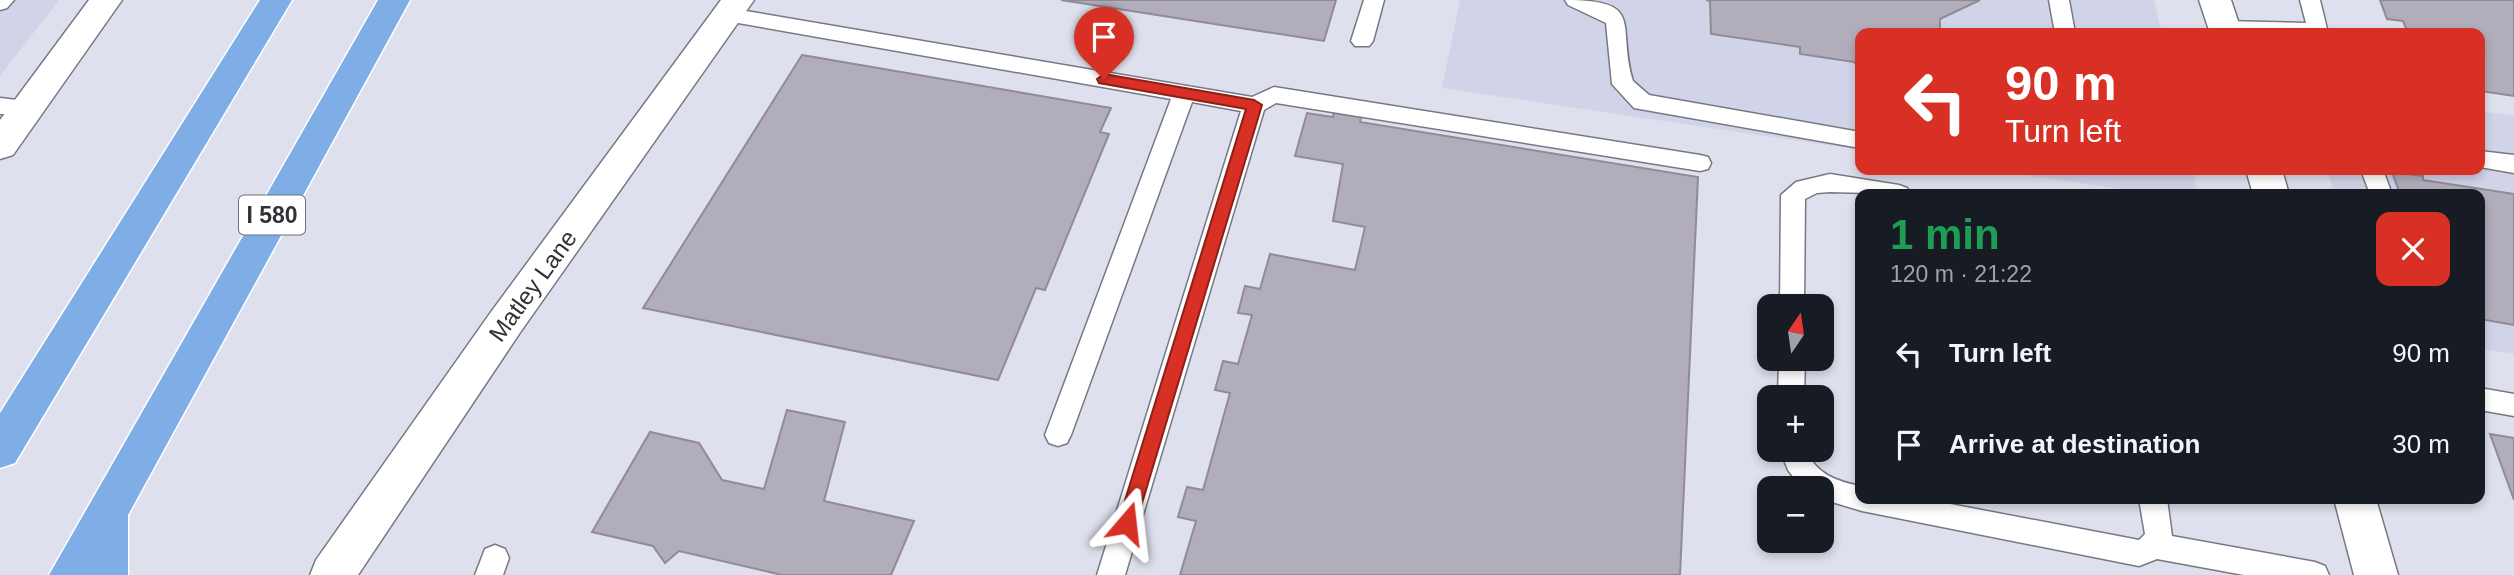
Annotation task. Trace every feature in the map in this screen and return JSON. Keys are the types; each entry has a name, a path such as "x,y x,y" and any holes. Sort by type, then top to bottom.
{"highway":[{"path":"0,450 275,0"},
{"name":"I 580","path":"71,575 394,0"},
{"path":"106,510 106,575"}],"street":[{"path":"0,146 14,107 106,0"},
{"name":"Matley Lane","path":"332,575 505,323 733,8"},
{"path":"2356,504 2376,575"}],"lane":[{"path":"0,4 4,0"},
{"path":"1363,41 1374,0"},
{"path":"1575,0 1610,14 1616,21 1623,84 1642,102 1855,139"},
{"path":"2059,0 2064,28"},
{"path":"2310,0 2318,28"},
{"path":"733,8 1254,105 1274,95 1700,163"},
{"path":"2222,20 2293,28"},
{"path":"1058,435 1184,93"},
{"path":"1111,575 1254,105"},
{"path":"2485,160 2514,164"},
{"path":"1792,294 1793,195 1804,186 1836,183 1870,189"},
{"path":"2485,400 2514,405"},
{"path":"1797,462 1799,470 1831,493 1855,498"},
{"path":"1887,504 2139,553 2156,546 2315,575"},
{"path":"2155,504 2159,534 2156,546"}],"shaded area":[{"path":"0,0 59,0 0,76"},
{"path":"1460,0 2154,0 2161,28 1855,28 1855,149 1442,88"},
{"path":"2485,112 2514,116 2514,354 2485,350 2485,189 2333,189 2329,175 2485,175"},
{"path":"2024,175 2194,175 2197,189 2121,189"}],"building":[{"path":"1061,0 1336,0 1324,41"},
{"path":"1706,0 1980,0 1940,19 1940,28 1855,28 1855,63 1800,54 1800,47 1711,34 1710,1"},
{"path":"2380,0 2514,0 2514,96 2485,92 2485,28 2406,28 2403,21 2387,19"},
{"path":"802,55 1111,108 1100,132 1109,134 1045,290 1036,288 998,380 643,308"},
{"path":"1335,107 1362,111 1360,122 1698,177 1680,575 1180,575 1196,521 1178,517 1187,487 1203,490 1230,393 1215,390 1223,361 1238,364 1252,315 1238,313 1245,286 1260,289 1270,254 1355,270 1365,227 1333,221 1343,164 1295,156 1307,113 1333,117"},
{"path":"2393,175 2423,176 2423,180 2482,189 2398,189"},
{"path":"2485,190 2514,194 2514,325 2485,320"},
{"path":"787,410 845,422 824,501 914,521 891,575 782,575 679,551 665,563 653,546 592,532 650,432 699,443 722,480 764,489"},
{"path":"2490,434 2514,438 2514,500"}],"route":[{"path":"1104,79 1254,105 1127,523"}]}
